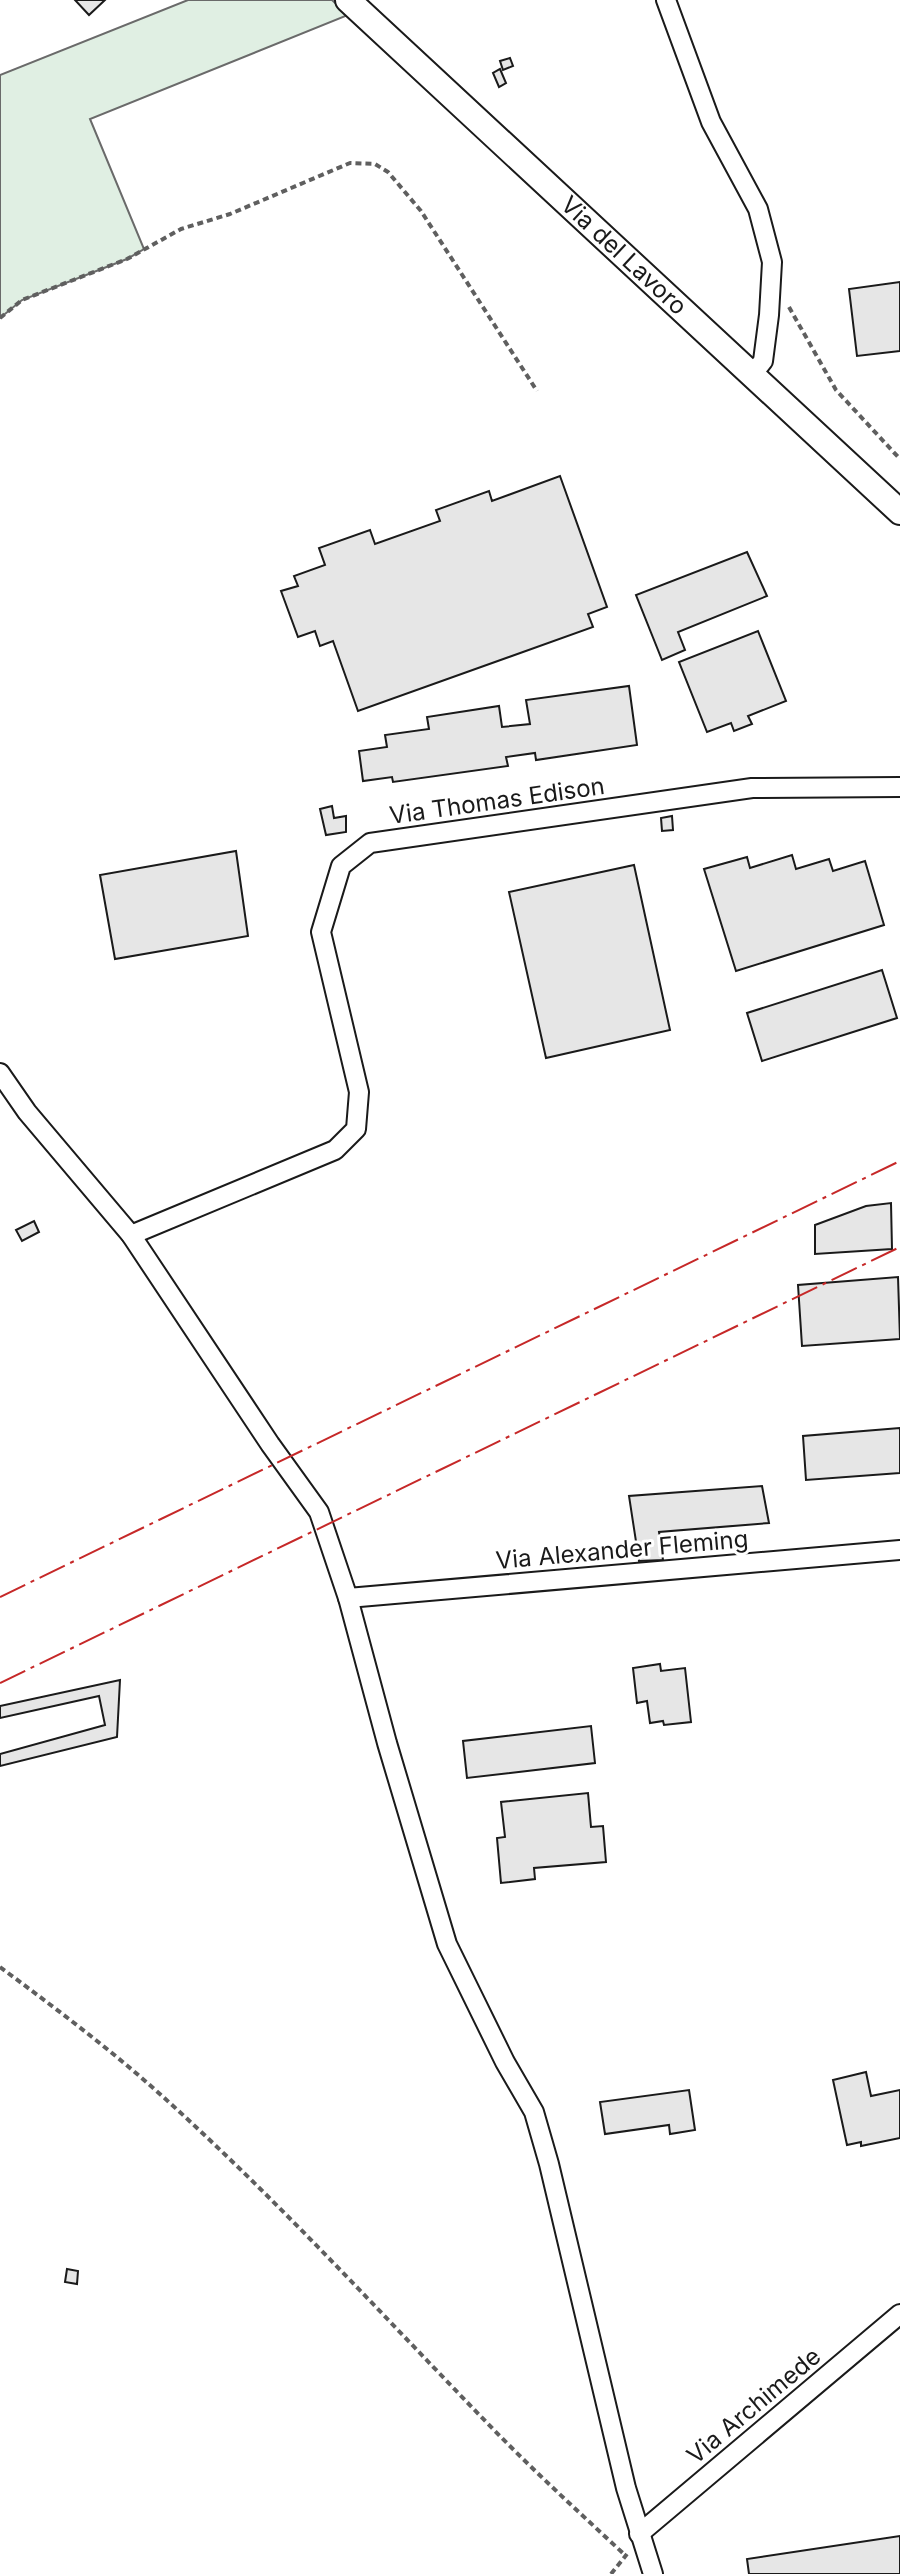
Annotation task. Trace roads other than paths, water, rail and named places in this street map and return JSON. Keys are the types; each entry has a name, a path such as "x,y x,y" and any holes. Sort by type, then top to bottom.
{"main road":[{"name":"Via del Lavoro","path":"348,0 900,512"}],"street":[{"path":"666,0 711,122 758,209 772,262 763,361 752,375"},
{"name":"Via Thomas Edison","path":"131,1235 335,1150 356,1129 359,1092 321,932 341,866 370,843 752,788 900,787"},
{"path":"0,1073 27,1112 131,1235 319,1512 348,1598 447,1944 505,2062 534,2112 622,2473 653,2574"},
{"name":"Via Alexander Fleming","path":"348,1598 900,1550"},
{"name":"Via Archimede","path":"639,2534 900,2314"}]}
